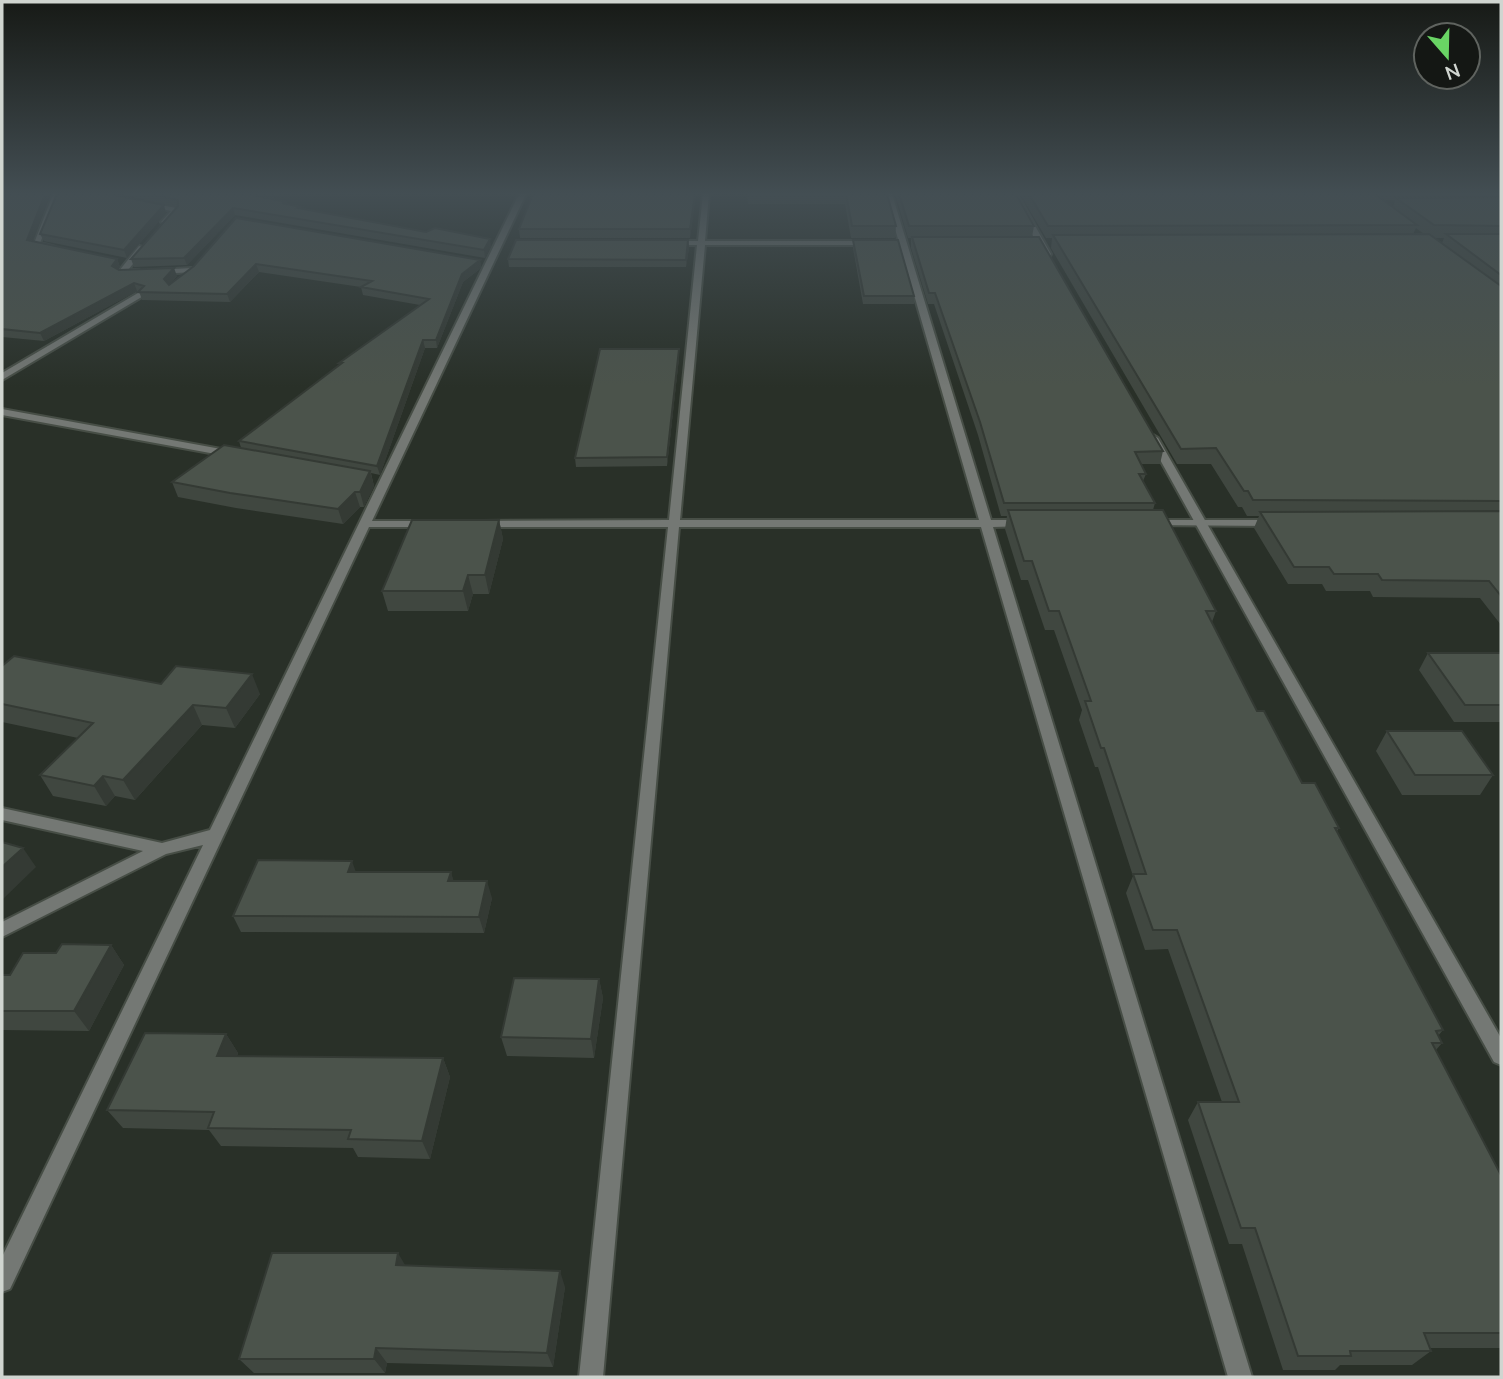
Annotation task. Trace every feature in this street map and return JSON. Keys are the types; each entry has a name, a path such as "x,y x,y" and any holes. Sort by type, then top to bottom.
{"street":[{"path":"133,258 122,273 192,270"},
{"path":"2,1281 365,524 379,481 485,263 490,258"},
{"path":"590,1377 700,258"},
{"path":"907,258 1240,1377"},
{"path":"1049,258 1054,267"},
{"path":"183,280 201,260"},
{"path":"116,261 129,263"},
{"path":"2,377 141,295"},
{"path":"2,412 248,457"},
{"path":"1148,430 1501,1056"},
{"path":"472,524 1040,523"},
{"path":"1134,523 1283,523"},
{"path":"365,524 446,524"},
{"path":"2,814 162,849"},
{"path":"2,930 162,849 216,835"}],"building":[{"path":"2,258 114,258 117,259 112,266 119,270 174,268 164,279 169,285 201,258 480,260 462,274 436,340 423,340 377,466 239,441 342,363 339,363 429,299 361,287 372,281 256,264 227,294 138,292 144,286 134,283 40,333 2,329"},
{"path":"508,258 686,258 686,260"},
{"path":"857,258 903,258 914,296 864,296"},
{"path":"918,258 1051,258 1163,451 1135,452 1146,474 1139,474 1155,503 1004,503 980,422 935,293 929,293"},
{"path":"1067,258 1463,258 1501,286 1501,501 1253,500 1248,491 1244,491 1216,448 1181,449"},
{"path":"1479,258 1501,258 1501,275"},
{"path":"600,349 679,349 667,457 575,458"},
{"path":"224,445 370,471 360,492 355,492 338,509 172,482"},
{"path":"1008,510 1163,510 1216,611 1206,611 1257,711 1264,711 1302,783 1315,783 1339,828 1335,828 1443,1030 1436,1031 1442,1043 1432,1043 1501,1175 1501,1333 1424,1333 1431,1351 1350,1351 1351,1356 1298,1356 1255,1228 1241,1228 1198,1102 1239,1102 1177,930 1153,930 1133,874 1146,874 1104,748 1101,748 1085,701 1091,701 1059,611 1049,611 1032,561 1024,561"},
{"path":"1501,511 1501,596 1489,581 1382,580 1378,574 1334,574 1329,567 1294,567 1260,512"},
{"path":"412,520 499,520 485,575 468,575 463,591 382,591"},
{"path":"1428,653 1501,653 1501,705 1465,705"},
{"path":"14,656 161,684 176,666 252,674 226,708 193,705 123,780 103,776 94,786 40,775 93,723 2,704 2,666"},
{"path":"1387,731 1462,731 1493,775 1415,775"},
{"path":"2,842 23,848 2,867"},
{"path":"258,860 352,861 348,872 451,872 448,881 487,881 479,917 233,916"},
{"path":"62,944 111,945 74,1011 2,1011 2,975 10,975 23,953 56,953"},
{"path":"514,978 599,979 591,1039 501,1037"},
{"path":"145,1033 226,1034 217,1056 443,1058 422,1141 348,1139 351,1130 208,1128 214,1112 107,1110"},
{"path":"272,1253 398,1253 396,1265 560,1271 547,1353 376,1348 374,1359 239,1359"}]}
